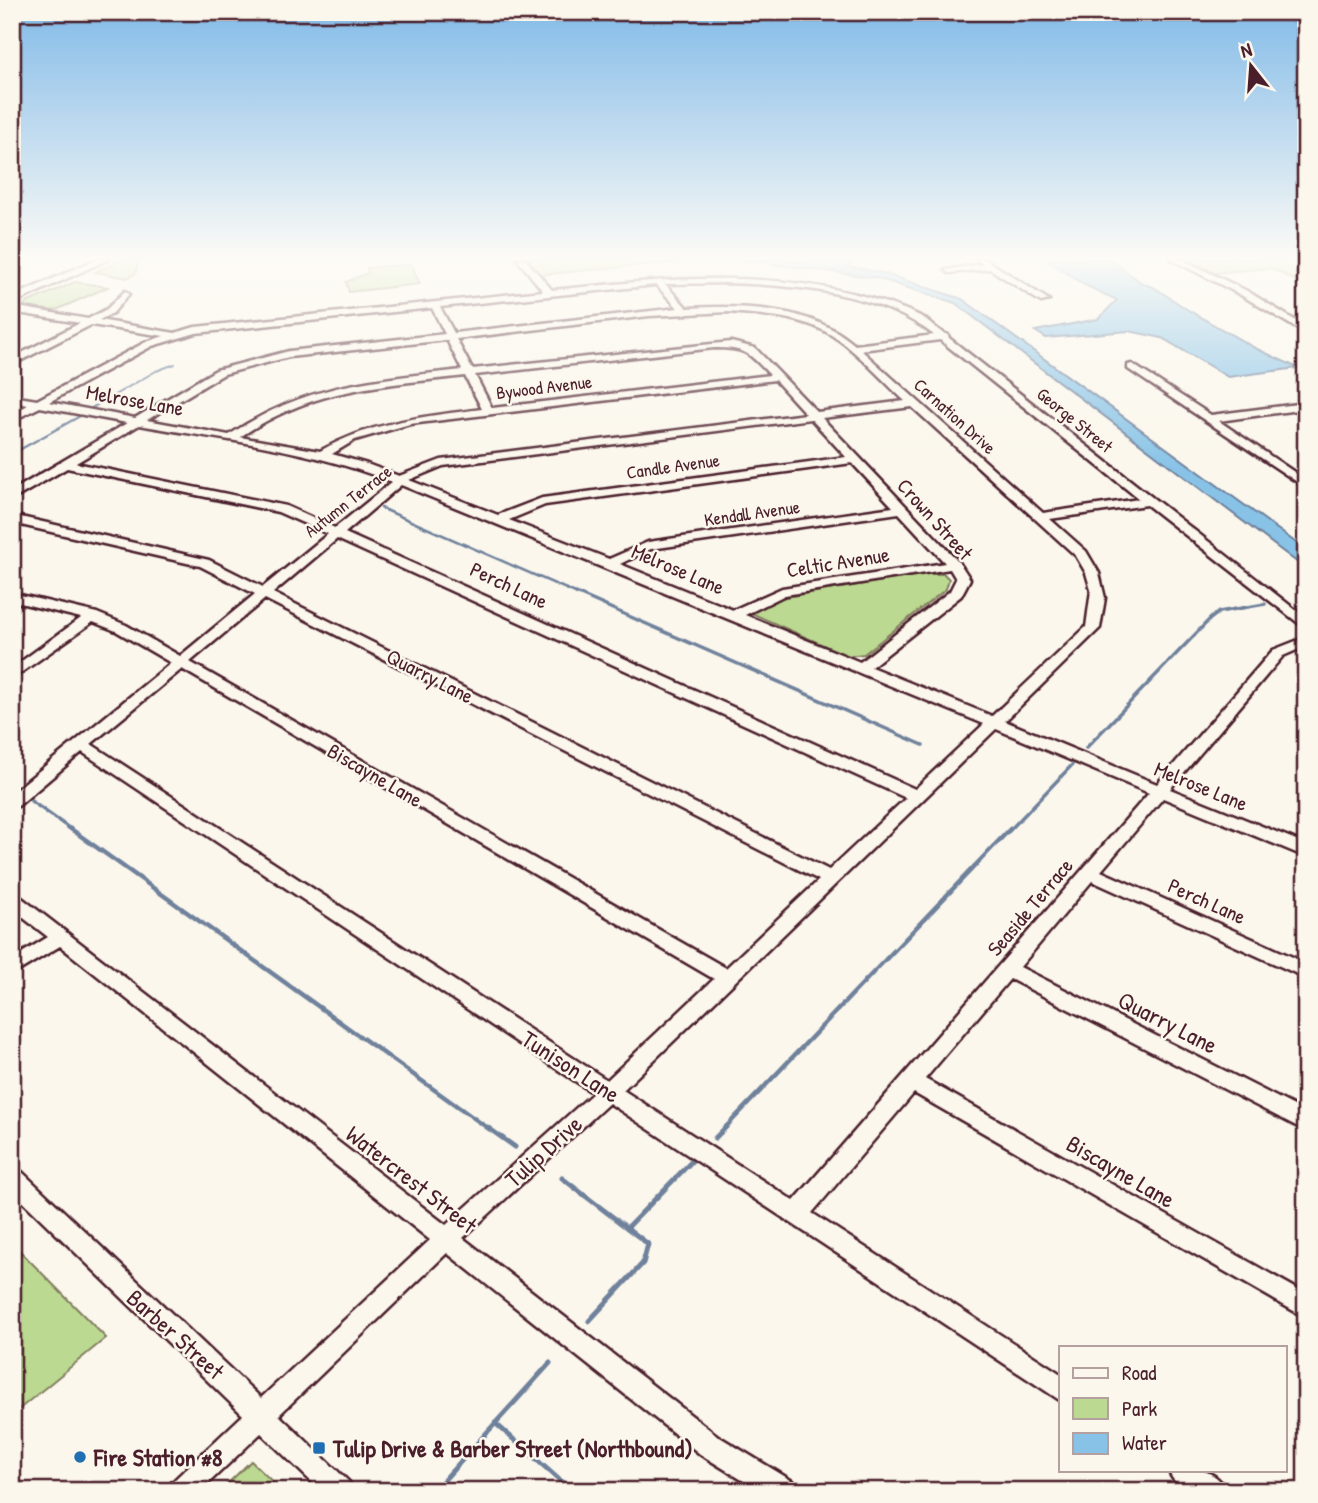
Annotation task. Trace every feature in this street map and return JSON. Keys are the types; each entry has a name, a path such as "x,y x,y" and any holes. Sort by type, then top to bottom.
{"street":[{"path":"12,362 78,329"},
{"path":"138,329 175,335"},
{"name":"George Street","path":"175,335 208,329"},
{"path":"446,329 488,411"},
{"name":"Carnation Drive","path":"12,496 220,372 289,354 524,329"},
{"name":"Carnation Drive","path":"826,329 854,348 1082,554 1095,574 1101,596 1093,628 994,723"},
{"name":"George Street","path":"933,329 1306,625"},
{"path":"12,418 149,344 175,335"},
{"path":"854,348 945,337"},
{"name":"Crown Street","path":"230,439 274,409 308,396 351,386 731,345 752,350 903,509 954,565 963,579 956,593 862,667"},
{"path":"1132,367 1306,485"},
{"name":"Bywood Avenue","path":"323,455 351,438 378,428 488,411 777,377"},
{"name":"Melrose Lane","path":"12,399 323,455 402,479 1306,850"},
{"name":"Autumn Terrace","path":"12,802 402,479 441,463 916,403"},
{"path":"1208,419 1306,406"},
{"name":"Candle Avenue","path":"500,519 542,502 854,459"},
{"name":"Perch Lane","path":"65,464 282,509 338,531 918,797"},
{"path":"1041,517 1149,501"},
{"name":"Kendall Avenue","path":"609,564 648,546 903,509"},
{"name":"Quarry Lane","path":"12,519 183,556 204,563 831,879"},
{"name":"Celtic Avenue","path":"734,615 782,592 954,565"},
{"name":"Biscayne Lane","path":"12,597 92,616 121,628 727,977"},
{"path":"12,675 92,616"},
{"name":"Seaside Terrace","path":"797,1214 1278,653 1306,641"},
{"name":"Tulip Drive","path":"181,1491 446,1239 608,1091 994,723"},
{"name":"Tunison Lane","path":"80,744 1059,1389"},
{"name":"Perch Lane","path":"1089,873 1306,971"},
{"name":"Watercrest Street","path":"12,899 709,1445 785,1491"},
{"path":"12,968 61,937"},
{"name":"Quarry Lane","path":"1007,969 1306,1122"},
{"name":"Biscayne Lane","path":"911,1081 1306,1307"},
{"name":"Barber Street","path":"12,1177 120,1283 262,1413 340,1491"},
{"path":"1184,1472 1213,1491"}],"green space":[{"path":"925,574 944,574 949,579 946,589 864,654 848,656 749,612 779,598"},
{"path":"12,1243 106,1338 12,1415"},
{"path":"251,1461 282,1491 220,1491"}],"water":[{"path":"989,329 1003,329 1306,550 1306,569"},
{"path":"1222,329 1298,368 1228,377 1162,338 1129,331 1046,338 1035,331"}],"waterway":[{"path":"95,406 92,408 156,371 175,364"},
{"path":"12,454 80,416"},
{"path":"381,508 580,595"},
{"path":"576,593 923,745"},
{"path":"1086,748 1210,619 1219,612 1265,604"},
{"path":"1009,831 1072,765"},
{"path":"31,801 73,831"},
{"path":"71,829 489,1129"},
{"path":"724,1129 1010,829"},
{"path":"487,1127 515,1147"},
{"path":"715,1138 724,1129"},
{"path":"627,1228 691,1162"},
{"path":"562,1178 627,1228"},
{"path":"589,1321 643,1263 648,1244 627,1228"},
{"path":"495,1423 550,1363"},
{"path":"434,1491 495,1423"},
{"path":"495,1423 572,1491"}],"place":[{"name":"Tulip Drive & Barber Street (Northbound)","path":"319,1448"},
{"name":"Fire Station #8","path":"80,1457"}]}
